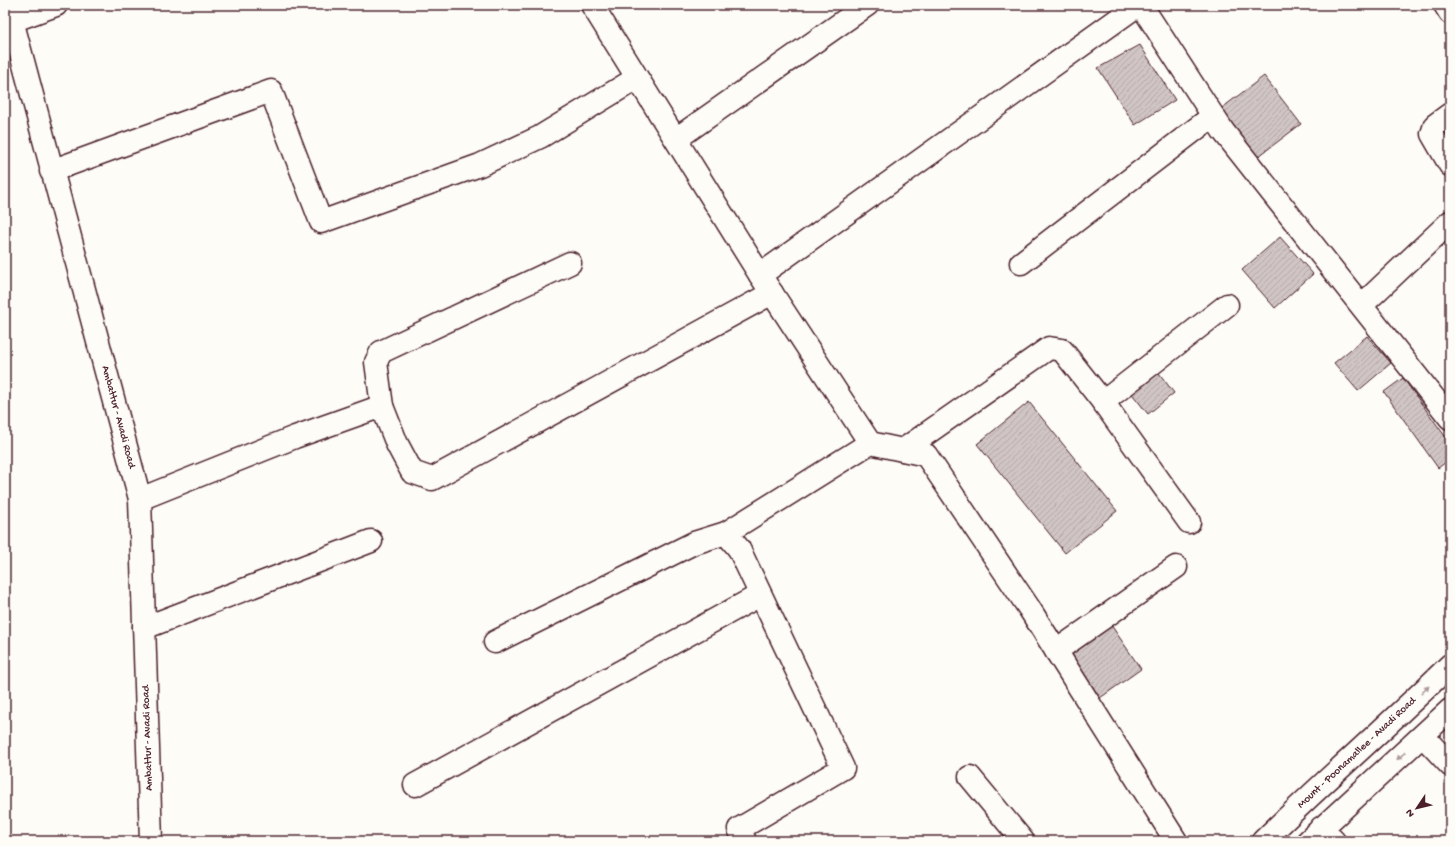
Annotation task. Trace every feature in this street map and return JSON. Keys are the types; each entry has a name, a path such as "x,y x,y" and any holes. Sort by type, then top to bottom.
{"street":[{"path":"10,13 56,5"},
{"path":"592,5 760,275 870,443"},
{"path":"676,139 867,5"},
{"path":"760,275 1138,5"},
{"path":"1141,5 1228,137 1450,418"},
{"path":"1445,5 1450,13"},
{"name":"Ambattur - Avadi Road","path":"10,13 140,500 151,841"},
{"path":"52,171 271,91 321,222 480,165 540,137 638,78"},
{"path":"1450,114 1435,124 1432,134 1450,166"},
{"path":"1021,263 1213,116"},
{"path":"1362,305 1450,222"},
{"path":"570,263 381,352 376,362 382,406 397,444 412,472 432,479 772,293"},
{"path":"1103,402 1227,305"},
{"path":"903,450 1049,348 1055,348 1062,350 1103,402 1188,522"},
{"path":"140,500 295,437 382,406"},
{"path":"495,642 694,543 726,533 870,443 926,455 1056,651 1176,841"},
{"path":"726,533 739,550 843,768 739,829 745,841"},
{"path":"144,628 371,541"},
{"path":"1056,651 1176,567"},
{"path":"415,784 760,595"},
{"name":"Mount - Poonamallee - Avadi Road","path":"1263,841 1402,713 1450,665"},
{"path":"1321,837 1450,710"},
{"path":"1423,736 1450,765"},
{"path":"970,777 1012,838"}],"building":[{"path":"1140,45 1175,100 1135,125 1098,68"},
{"path":"1264,76 1301,124 1255,159 1218,111"},
{"path":"1280,237 1313,274 1275,308 1242,270"},
{"path":"1367,336 1391,363 1358,391 1334,363"},
{"path":"1156,369 1174,393 1148,414 1129,390"},
{"path":"1403,378 1450,443 1450,459 1438,468 1384,392"},
{"path":"1029,402 1117,511 1065,553 977,444"},
{"path":"1111,625 1141,669 1100,698 1070,654"}]}
